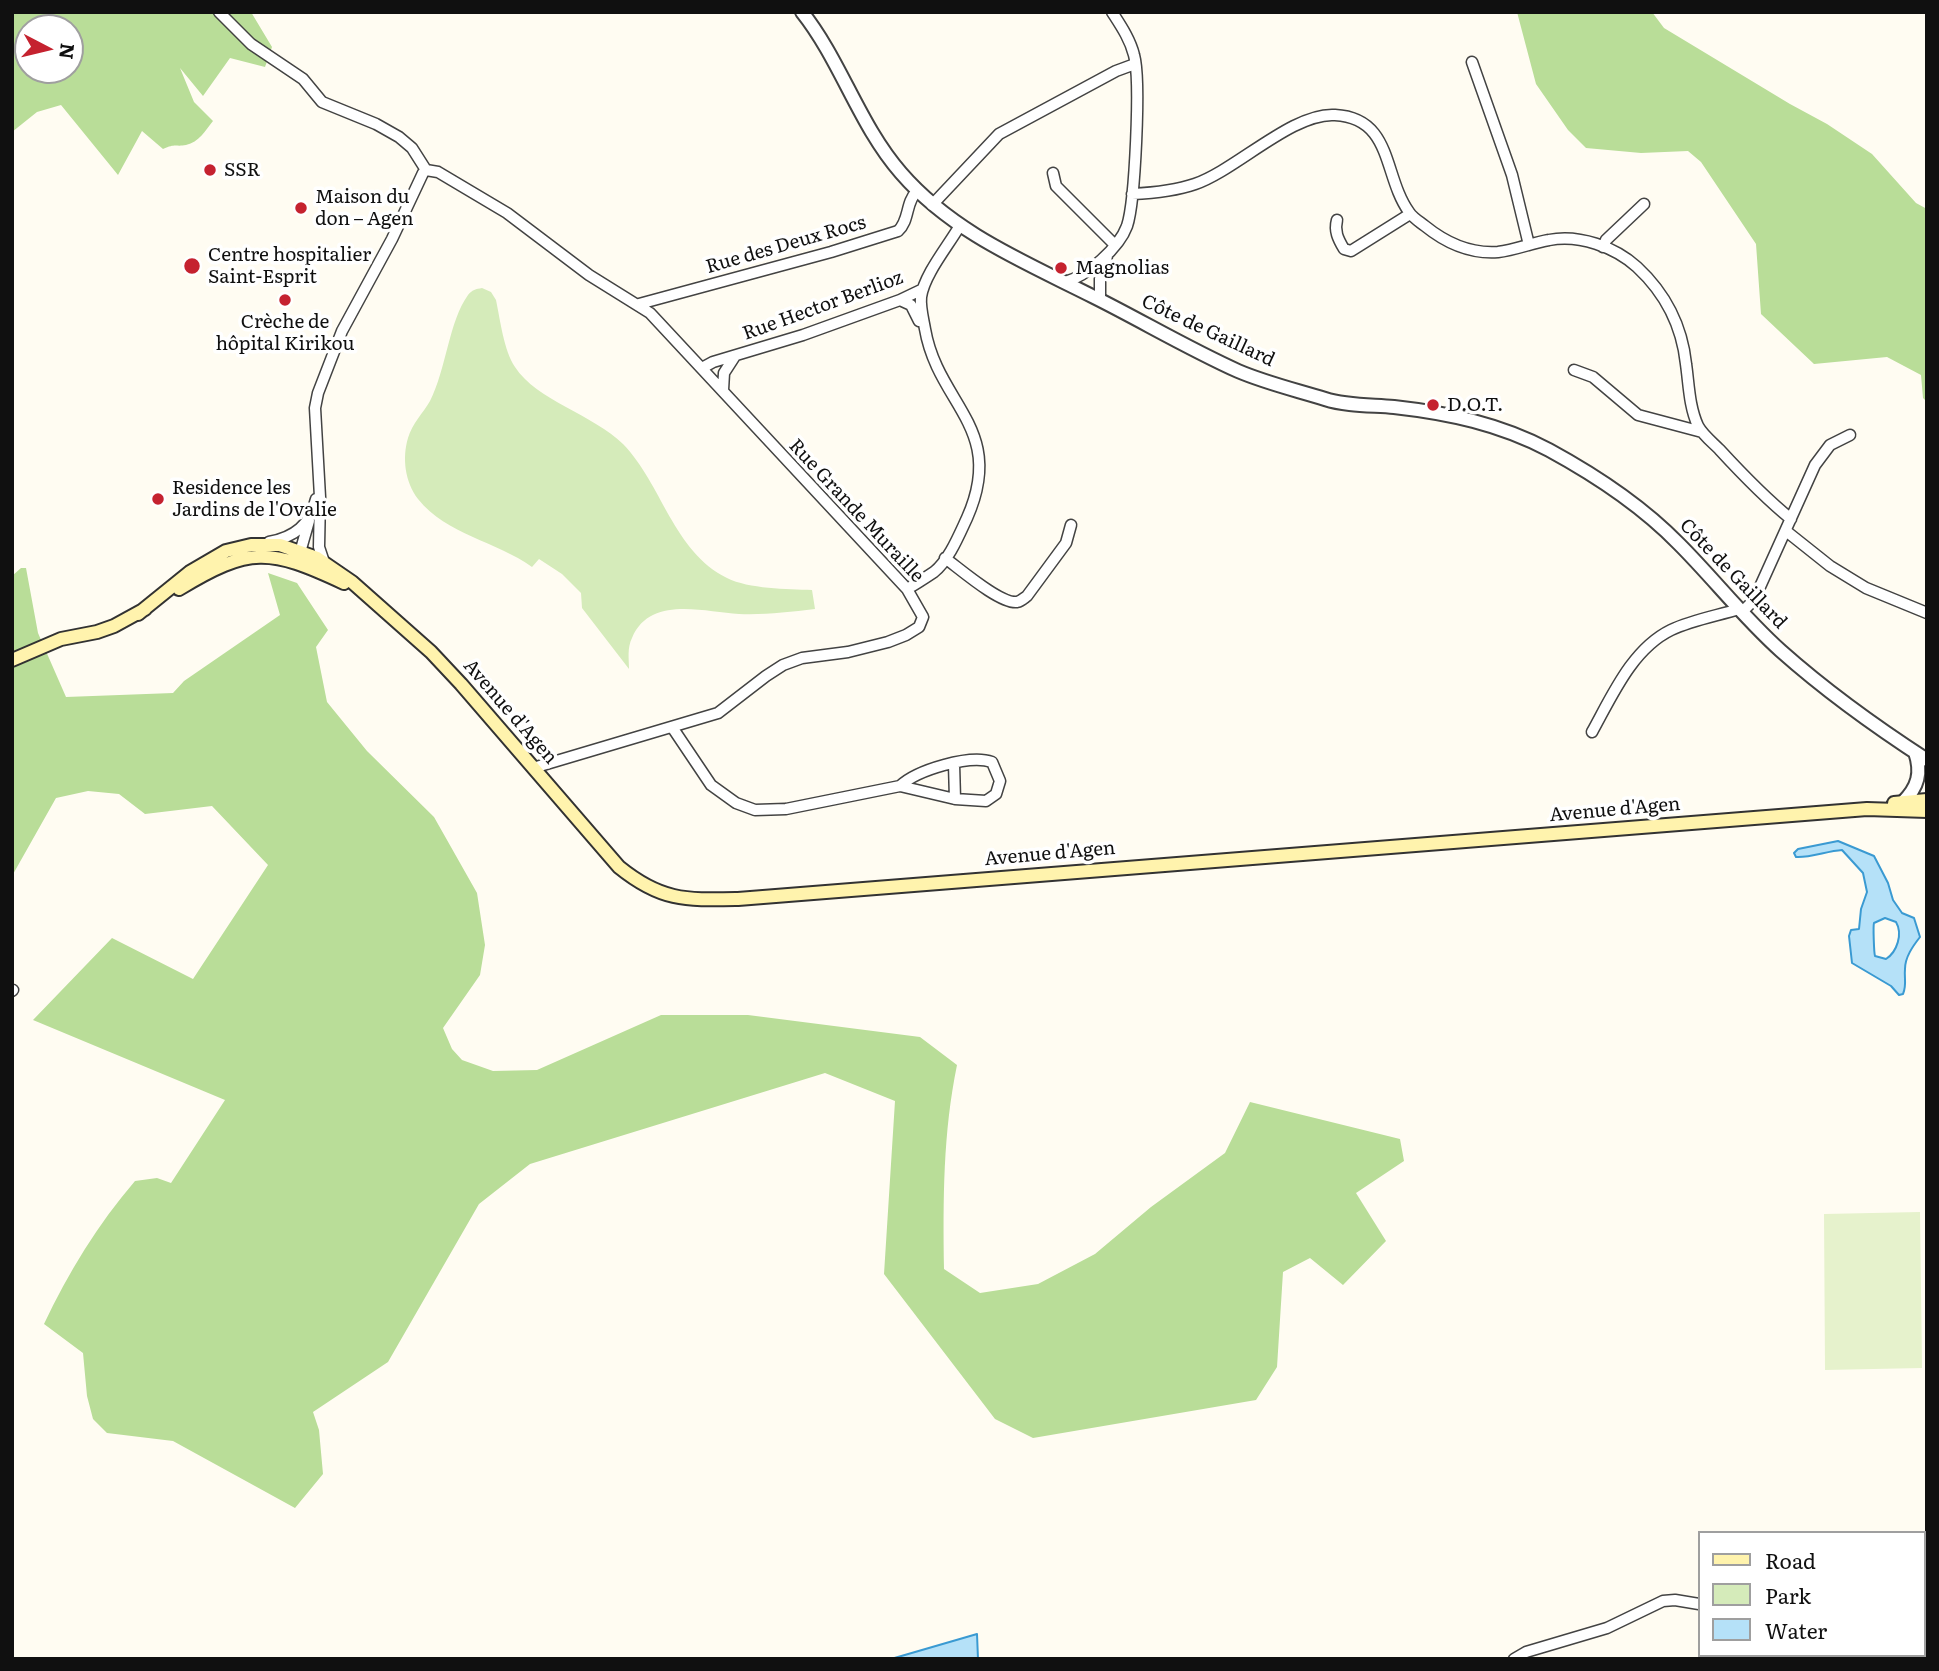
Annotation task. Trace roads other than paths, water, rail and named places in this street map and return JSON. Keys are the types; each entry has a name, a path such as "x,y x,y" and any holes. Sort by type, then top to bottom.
{"main road":[{"name":"Avenue d'Agen","path":"138,614 190,572 226,551 251,545 280,545 324,562 363,592 431,652 612,860 645,887 668,896 712,900 738,899 1867,809"},
{"name":"Avenue d'Agen","path":"138,614 212,569 235,560 269,556 310,568 363,592"},
{"path":"12,660 61,639 114,626 138,614"},
{"path":"1867,809 1927,800"},
{"path":"1867,809 1927,811"}],"street":[{"path":"219,12 251,44 303,79 322,102 376,124 399,137 412,148 426,170 329,358 315,408 319,464 318,533 324,562"},
{"name":"Côte de Gaillard","path":"802,12 814,27 891,163 917,191 959,227 1237,370 1337,402 1397,407 1480,421 1532,441 1581,468 1646,515 1677,542 1779,650 1927,762"},
{"path":"1065,282 1084,275 1111,249 1127,225 1132,194 1135,64 1124,30 1112,12"},
{"path":"1472,62 1511,174 1529,246"},
{"path":"932,205 999,134 1116,71 1135,64"},
{"path":"1132,194 1163,192 1195,184 1236,163 1299,123 1317,116 1335,114 1355,119 1372,129 1383,145 1395,185 1410,214 1440,238 1475,251 1497,252 1551,239 1573,239 1616,252 1636,267 1671,309 1679,327 1686,362 1688,393 1702,432 1765,498 1791,519"},
{"name":"Rue Grande Muraille","path":"426,170 438,172 507,213 589,275 639,304 666,328 907,589 923,617 919,627 906,635 874,646 802,658 783,665 718,713 533,768"},
{"path":"1053,173 1056,186 1111,249"},
{"name":"Rue des Deux Rocs","path":"639,304 898,231 904,223 909,200 917,191"},
{"path":"1603,247 1606,240 1644,204"},
{"path":"1337,220 1337,237 1344,249 1351,251 1410,214"},
{"path":"928,345 921,309 923,289 959,227"},
{"path":"1100,300 1100,279 1111,249"},
{"name":"Rue Hector Berlioz","path":"702,368 713,362 900,300 923,289"},
{"path":"900,300 911,305 941,375 974,433 978,448 978,482 972,507 961,531 936,570 907,589"},
{"name":"Rue Hector Berlioz","path":"723,390 724,373 736,356"},
{"path":"1574,370 1593,377 1638,415 1702,432"},
{"path":"1592,732 1623,676 1644,650 1668,631 1740,611 1754,600 1815,465 1830,445 1850,435"},
{"path":"310,568 304,554 317,492 319,464"},
{"path":"251,545 289,537 309,521"},
{"path":"945,558 1002,599 1021,601 1066,543 1071,524"},
{"path":"1786,531 1830,566 1866,588 1927,613"},
{"path":"304,554 318,533"},
{"path":"212,569 217,560 245,551 270,549 304,554"},
{"path":"672,727 712,785 736,803 755,810 786,810 900,786 955,799 986,801 996,794 1000,781 996,768 988,760 954,764 920,773 900,786"},
{"path":"1903,802 1917,784 1919,765 1915,752"},
{"path":"954,764 955,799"},
{"path":"1514,1659 1606,1628 1663,1601 1698,1604"}],"water":[{"path":"1838,841 1874,856 1888,883 1893,900 1902,913 1914,918 1920,937 1906,960 1903,994 1899,995 1891,986 1852,963 1849,936 1851,930 1859,929 1861,909 1867,892 1863,873 1842,850 1796,857 1794,853 1798,849","holes":["1885,918 1896,922 1899,937 1893,952 1886,959 1875,956 1874,923"]},
{"path":"977,1634 978,1659 891,1659"}],"place":[{"name":"SSR","path":"210,170"},
{"name":"Maison du don – Agen","path":"301,208"},
{"name":"Centre hospitalier Saint-Esprit","path":"192,266"},
{"name":"Magnolias","path":"1061,268"},
{"name":"Crèche de hôpital Kirikou","path":"285,300"},
{"name":"D.O.T.","path":"1433,405"},
{"name":"Residence les Jardins de l'Ovalie","path":"158,499"}]}
